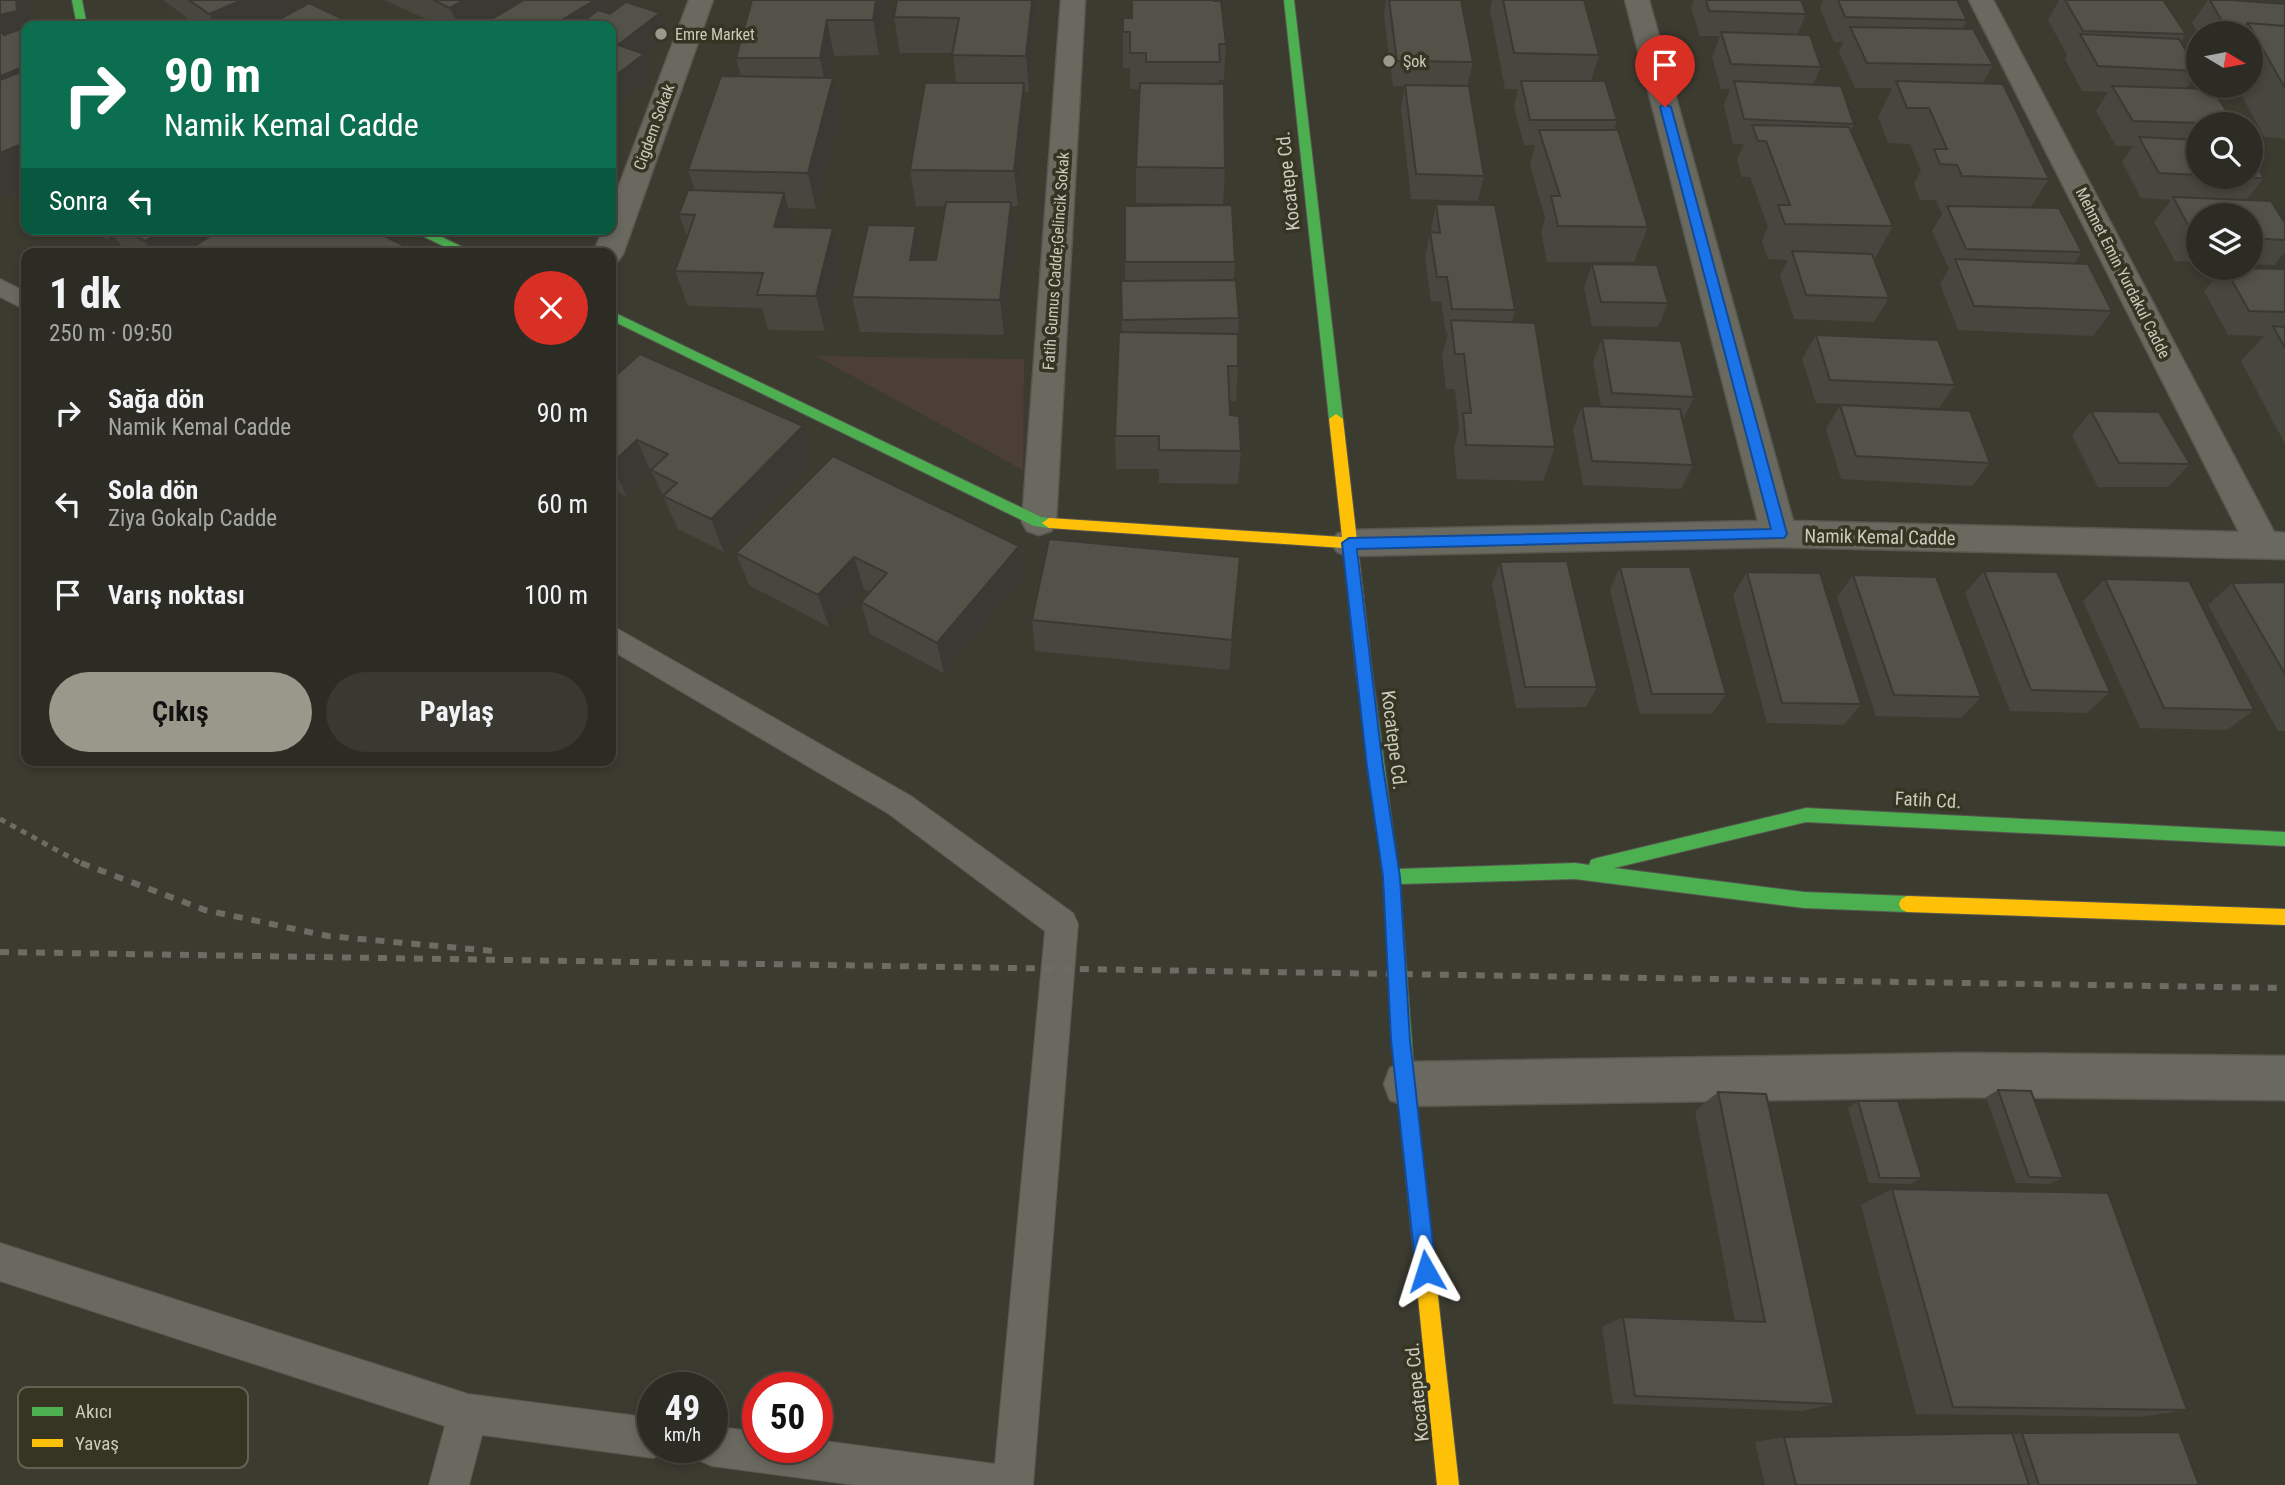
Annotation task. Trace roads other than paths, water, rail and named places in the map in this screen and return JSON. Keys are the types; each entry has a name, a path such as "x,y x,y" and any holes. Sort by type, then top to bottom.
{"street":[{"path":"77,0 81,21"},
{"name":"Cigdem Sokak","path":"616,232 701,0"},
{"name":"Fatih Gumus Cadde;Gelincik Sokak","path":"1039,522 1073,0"},
{"name":"Kocatepe Cd.","path":"1289,0 1375,767 1391,877 1401,1040 1448,1485"},
{"path":"1637,0 1779,534"},
{"name":"Mehmet Emin Yurdakul Cadde","path":"1981,0 2275,546"},
{"path":"428,235 457,248"},
{"path":"616,317 1039,522 1349,543"},
{"name":"Namik Kemal Cadde","path":"1349,543 1779,534 2275,546"},
{"name":"Fatih Cd.","path":"1576,870 1806,815 2285,839"},
{"name":"Fatih Cd.","path":"1391,877 1576,870 1804,900 2285,918"},
{"path":"1406,1084 1967,1075 2285,1078"}],"lane":[{"path":"0,287 21,299"},
{"path":"616,639 900,805 1062,924 1013,1485"},
{"path":"0,1262 468,1414 637,1436"},
{"path":"449,1485 468,1414"},
{"path":"728,1448 1005,1485"}],"railway":[{"path":"0,819 84,865"},
{"path":"81,863 205,910 328,936 493,951"},
{"path":"0,952 2285,988"}],"place":[{"name":"Emre Market","path":"661,34"},
{"name":"Şok","path":"1389,61"}]}
